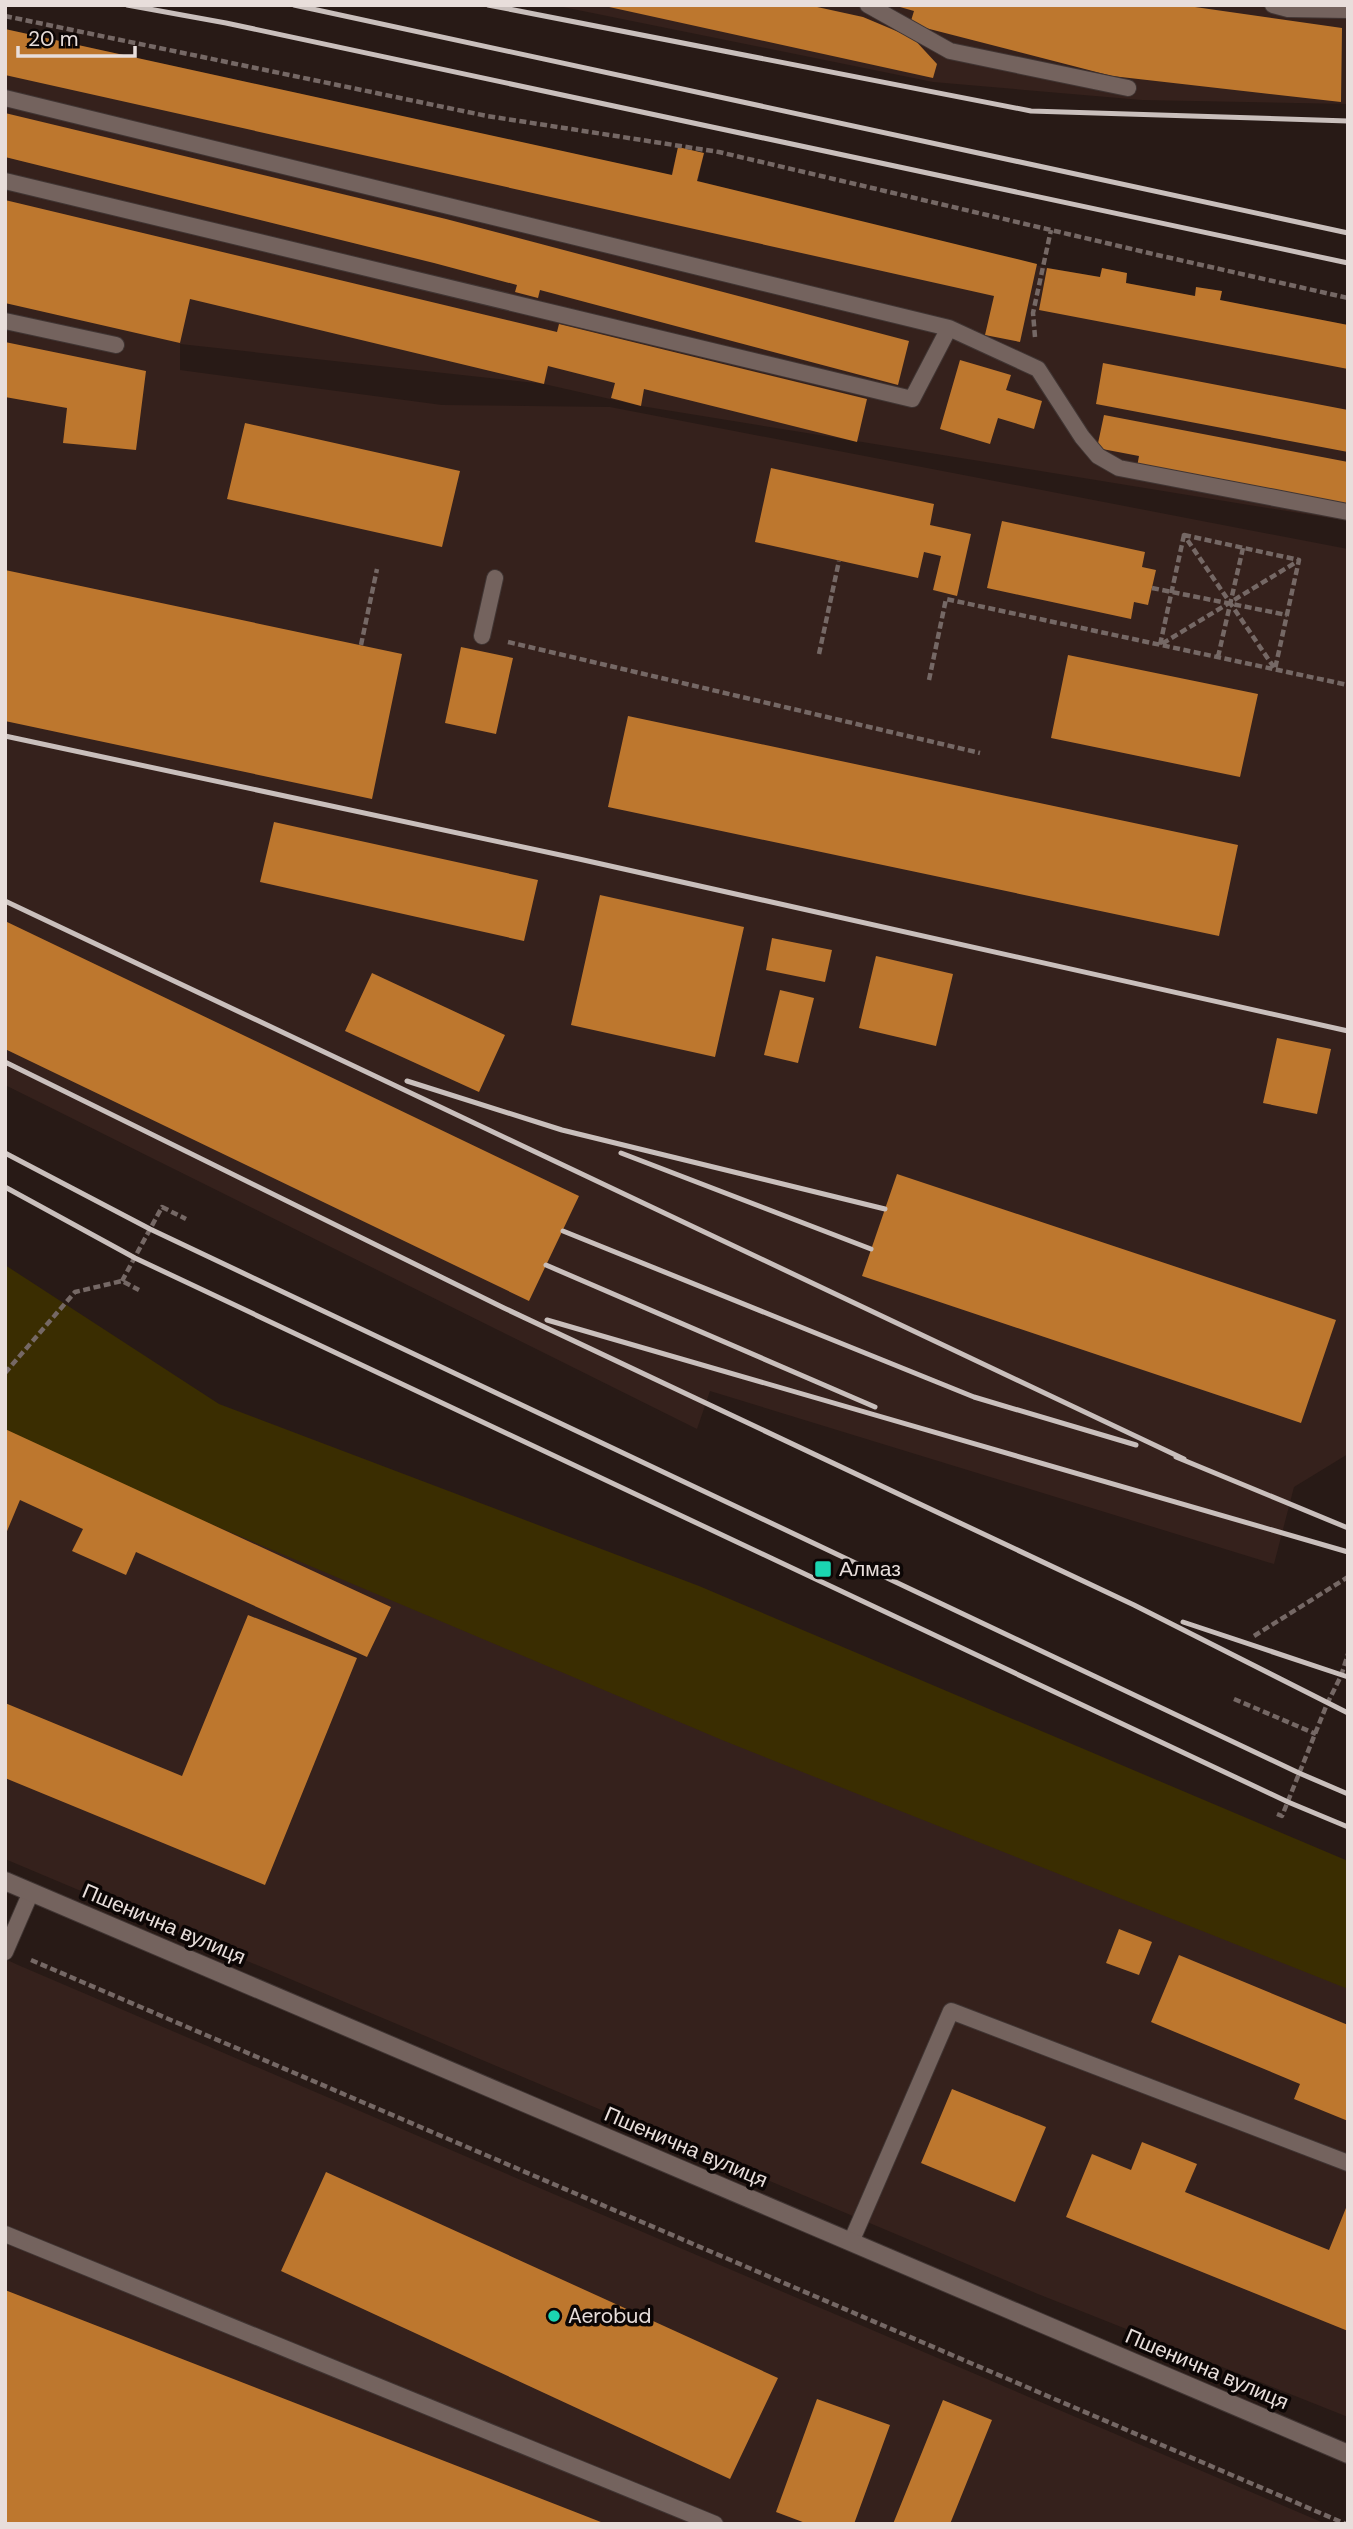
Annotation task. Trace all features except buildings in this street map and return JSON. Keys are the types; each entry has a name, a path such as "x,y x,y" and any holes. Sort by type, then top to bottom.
{"street":[{"name":"Пшенична вулиця","path":"5,1881 1348,2454"}],"lane":[{"path":"868,5 950,51 1128,88"},
{"path":"1273,5 1289,9 1348,10"},
{"path":"5,98 948,328 1038,369 1082,437 1098,456 1119,468 1348,512"},
{"path":"5,181 912,399 948,328"},
{"path":"5,321 116,345"},
{"path":"482,635 495,578"},
{"path":"6,1951 31,1892"},
{"path":"851,2242 951,2011 1348,2163"},
{"path":"5,2234 715,2524"}],"path":[{"path":"5,16 487,116 719,152 1348,298"},
{"path":"1038,369 1033,313 1051,230"},
{"path":"1184,535 1299,560"},
{"path":"1160,645 1184,535"},
{"path":"1184,535 1275,669"},
{"path":"1217,657 1242,548"},
{"path":"1160,645 1299,560"},
{"path":"1275,669 1299,560"},
{"path":"819,654 839,561"},
{"path":"361,645 377,569"},
{"path":"1152,588 1287,615"},
{"path":"929,680 946,599 1348,685"},
{"path":"482,635 981,753"},
{"path":"122,1281 162,1207 186,1219"},
{"path":"6,1374 75,1292 122,1281 139,1290"},
{"path":"1254,1636 1348,1577"},
{"path":"1277,1814 1282,1816 1348,1654"},
{"path":"1234,1699 1316,1734"},
{"path":"6,1951 1346,2524"}],"shaded area":[{"path":"553,5 1348,5 1348,104 1142,100 933,82"},
{"path":"5,29 671,175 678,148 704,153 698,181 1048,268 1100,277 1102,268 1127,273 1126,283 1194,296 1196,287 1222,291 1220,300 1348,325 1348,521 641,406 544,384 180,344 180,370 442,405 610,407 1348,549 1348,1454 1294,1487 1274,1564 710,1391 697,1429 5,1085"},
{"path":"5,1265 219,1404 699,1586 1348,1861 1348,1989 722,1740 5,1437"},
{"path":"5,1396 1348,1888 1348,2417 1038,2294 5,1859"},
{"path":"5,1959 18,1965 1326,2524 5,2524"}],"railway":[{"path":"127,5 226,23 1348,263"},
{"path":"294,5 1348,233"},
{"path":"488,5 1031,111 1348,121"},
{"path":"5,736 579,859 1348,1031"},
{"path":"5,901 1184,1459"},
{"path":"5,1062 504,1308 1134,1605 1348,1713"},
{"path":"407,1081 562,1130 885,1209"},
{"path":"5,1153 150,1229 1348,1794"},
{"path":"621,1153 871,1249"},
{"path":"5,1187 135,1258 1288,1802 1348,1827"},
{"path":"563,1231 974,1397 1136,1445"},
{"path":"546,1265 875,1407"},
{"path":"547,1320 1348,1552"},
{"path":"1176,1457 1348,1528"},
{"path":"1183,1622 1348,1677"}],"place":[{"name":"Алмаз","path":"823,1569"},
{"name":"Aerobud","path":"554,2316"}]}
